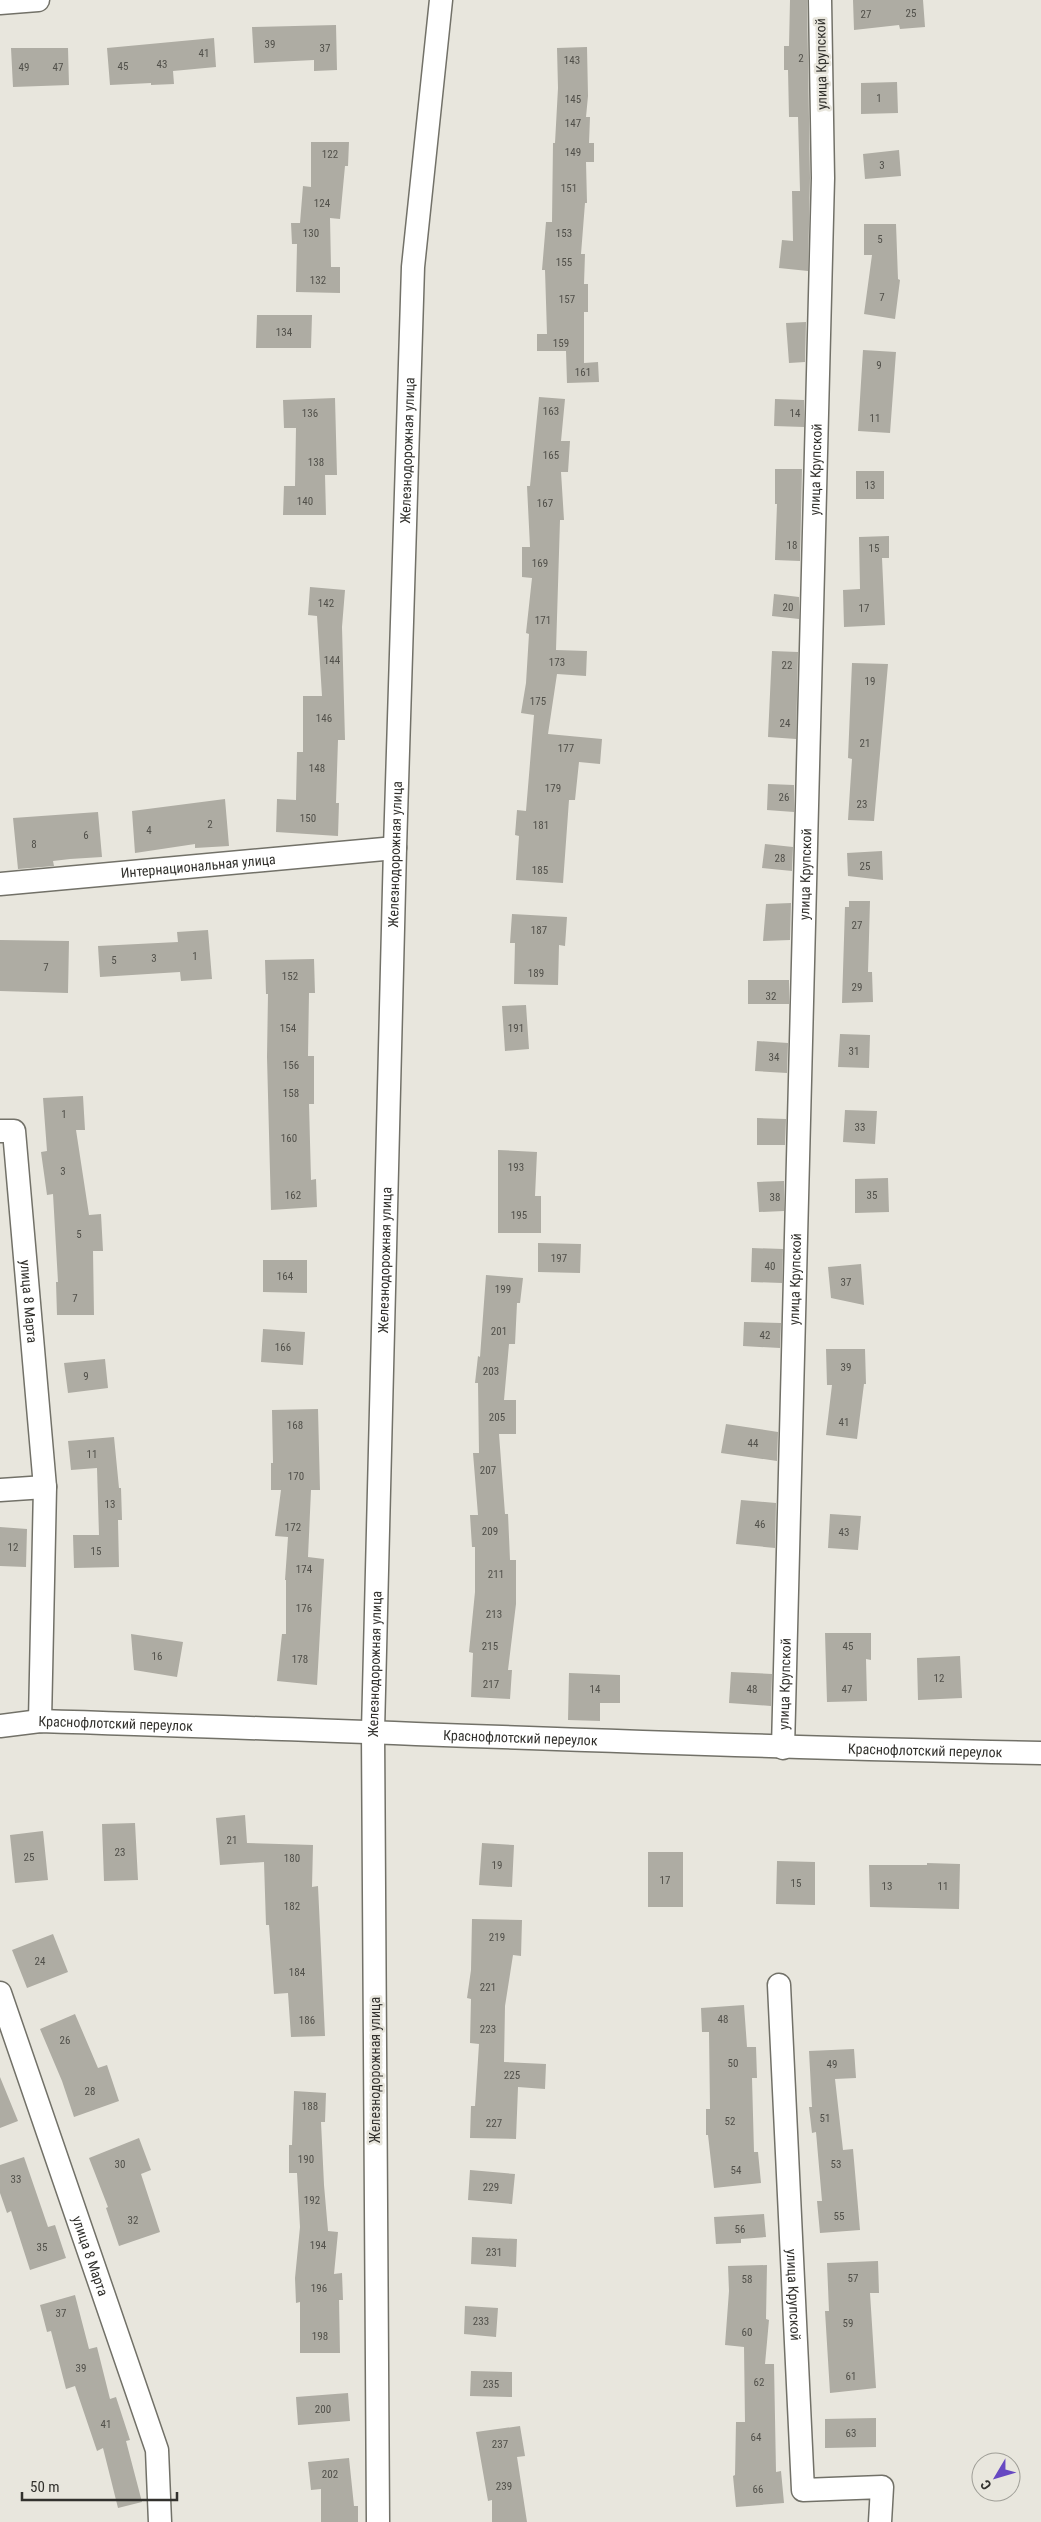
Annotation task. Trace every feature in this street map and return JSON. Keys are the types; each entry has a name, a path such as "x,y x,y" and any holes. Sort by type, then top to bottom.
{"street":[{"path":"0,3 38,0"},
{"name":"Железнодорожная улица","path":"378,2522 373,1731 395,848 413,267 441,0"},
{"name":"улица Крупской","path":"783,1748 823,178 820,0"},
{"name":"Интернациональная улица","path":"0,884 395,848"},
{"name":"улица 8 Марта","path":"0,1131 14,1131 45,1487 40,1721"},
{"path":"0,1490 45,1487"},
{"name":"Краснофлотский переулок","path":"0,1726 40,1721 373,1731 783,1748 1041,1752"},
{"name":"улица Крупской","path":"779,1985 803,2490 882,2487 880,2522"},
{"name":"улица 8 Марта","path":"0,1993 157,2450 160,2522"}],"building":[{"path":"790,0 807,0 810,178 808,271 779,268 782,240 793,241 792,191 800,191 798,117 789,117 788,70 784,70 784,46 789,46"},
{"path":"853,0 923,0 925,27 900,29 899,25 854,30"},
{"path":"336,25 337,70 314,71 314,60 254,63 252,27"},
{"path":"214,38 216,67 173,71 174,84 110,85 107,48"},
{"path":"587,47 588,96 586,117 590,117 589,143 594,143 594,162 586,162 587,203 585,203 581,254 585,254 584,284 588,284 588,312 584,312 584,363 598,362 599,382 567,383 566,351 537,351 537,334 547,334 545,270 542,270 546,222 552,222 553,143 555,143 558,88 557,48"},
{"path":"11,48 68,48 69,85 13,87"},
{"path":"897,82 898,113 861,114 861,83"},
{"path":"311,142 349,142 348,166 345,166 340,219 330,218 331,267 340,267 340,293 296,292 297,244 292,244 291,223 300,223 303,186 311,187"},
{"path":"899,150 901,176 865,179 863,154"},
{"path":"864,224 896,224 898,279 900,280 895,319 864,314 872,255 864,255"},
{"path":"257,315 312,315 311,348 256,348"},
{"path":"806,322 805,362 789,363 786,323"},
{"path":"863,350 896,352 890,433 858,431"},
{"path":"539,397 565,399 561,441 570,441 568,472 561,472 564,520 560,520 556,650 587,651 586,676 557,674 548,734 602,739 600,764 579,762 575,800 569,800 563,883 516,880 519,836 515,835 517,810 526,811 534,715 521,713 526,683 529,634 526,633 532,578 522,577 522,547 530,547 527,486 530,486"},
{"path":"335,398 337,475 325,475 326,515 283,515 284,486 295,486 296,428 284,428 283,400"},
{"path":"775,399 804,400 804,427 774,426"},
{"path":"775,469 802,469 800,561 775,560 777,504 775,504"},
{"path":"856,471 884,471 884,499 856,499"},
{"path":"889,536 889,558 882,558 885,625 844,627 843,590 860,589 859,537"},
{"path":"310,587 345,590 342,627 345,740 338,740 336,803 339,803 338,836 276,832 277,799 296,800 297,752 303,752 303,696 322,696 317,616 308,615"},
{"path":"774,594 799,597 799,619 772,616"},
{"path":"772,651 798,652 796,739 768,737"},
{"path":"852,663 888,664 874,821 848,820 852,759 848,758"},
{"path":"768,784 794,785 794,812 767,810"},
{"path":"225,799 229,846 195,848 195,844 135,853 132,811"},
{"path":"98,812 102,857 53,861 54,866 18,869 13,818"},
{"path":"765,844 793,847 792,871 762,868"},
{"path":"882,851 883,880 848,876 847,853"},
{"path":"849,901 870,901 868,972 872,972 873,1002 842,1003 845,907 849,907"},
{"path":"791,903 790,940 763,941 766,904"},
{"path":"512,914 567,917 565,946 559,945 558,985 514,984 515,943 510,943"},
{"path":"208,930 212,979 181,981 180,972 100,977 98,946 178,942 177,932"},
{"path":"0,940 69,941 68,993 0,991"},
{"path":"314,959 315,993 309,993 308,1056 314,1056 314,1104 309,1104 311,1180 316,1179 317,1207 271,1210 267,1057 268,994 266,994 265,960"},
{"path":"748,980 789,980 789,1004 748,1004"},
{"path":"526,1005 529,1049 505,1051 502,1006"},
{"path":"840,1034 870,1035 869,1068 838,1067"},
{"path":"757,1041 788,1043 787,1073 755,1071"},
{"path":"83,1096 85,1130 76,1130 89,1215 101,1214 103,1251 93,1251 94,1315 57,1315 56,1282 58,1282 53,1194 47,1195 41,1152 47,1151 43,1098"},
{"path":"845,1110 877,1111 875,1144 843,1142"},
{"path":"757,1118 786,1119 785,1145 757,1145"},
{"path":"498,1150 537,1152 535,1196 541,1196 541,1233 498,1233"},
{"path":"888,1178 889,1212 855,1213 855,1179"},
{"path":"784,1181 784,1211 759,1212 757,1182"},
{"path":"538,1243 581,1244 580,1273 538,1272"},
{"path":"752,1248 783,1249 782,1283 751,1282"},
{"path":"263,1260 307,1260 307,1293 263,1292"},
{"path":"861,1264 864,1305 831,1298 828,1267"},
{"path":"486,1275 523,1278 520,1303 517,1303 515,1344 509,1344 504,1400 516,1400 516,1434 499,1434 505,1514 508,1514 510,1560 516,1560 516,1604 508,1670 512,1670 510,1699 471,1697 473,1653 469,1652 475,1592 475,1547 472,1547 470,1515 478,1515 473,1453 479,1453 478,1383 475,1383 478,1356 480,1357"},
{"path":"744,1322 781,1323 780,1348 743,1346"},
{"path":"263,1329 305,1332 303,1365 261,1362"},
{"path":"826,1349 865,1349 866,1384 864,1384 857,1439 826,1435 832,1385 827,1385"},
{"path":"105,1359 108,1388 68,1393 64,1363"},
{"path":"318,1409 320,1490 311,1490 308,1557 324,1559 317,1685 277,1681 282,1634 286,1634 285,1580 288,1537 275,1536 281,1490 271,1490 271,1463 273,1463 272,1410"},
{"path":"726,1424 778,1432 777,1461 721,1453"},
{"path":"114,1437 119,1488 121,1488 122,1520 118,1520 119,1567 74,1568 73,1535 99,1535 97,1468 71,1470 68,1441"},
{"path":"741,1500 776,1503 775,1548 736,1544"},
{"path":"830,1514 861,1516 858,1550 828,1548"},
{"path":"0,1527 27,1529 26,1567 0,1566"},
{"path":"825,1633 871,1633 871,1660 866,1659 867,1701 827,1702"},
{"path":"131,1634 183,1642 177,1677 134,1670"},
{"path":"960,1656 962,1698 918,1700 917,1658"},
{"path":"731,1672 772,1674 771,1706 729,1703"},
{"path":"569,1673 620,1675 620,1703 600,1703 600,1721 568,1720"},
{"path":"245,1815 247,1843 313,1845 312,1887 318,1886 325,2036 291,2037 288,1993 274,1994 269,1925 266,1925 264,1862 220,1865 216,1818"},
{"path":"135,1823 138,1880 104,1881 102,1824"},
{"path":"43,1831 48,1880 15,1883 10,1835"},
{"path":"482,1843 514,1845 512,1887 479,1885"},
{"path":"648,1852 683,1852 683,1907 648,1907"},
{"path":"777,1861 815,1862 815,1905 776,1904"},
{"path":"927,1863 960,1864 959,1909 870,1907 869,1865 927,1865"},
{"path":"472,1919 522,1920 521,1956 513,1955 505,2006 504,2062 546,2064 545,2089 518,2087 516,2139 470,2138 471,2106 475,2106 479,2044 470,2043 471,1999 467,1998 471,1970"},
{"path":"53,1934 68,1972 27,1988 12,1950"},
{"path":"744,2005 747,2047 756,2047 757,2078 752,2078 754,2152 758,2152 761,2183 714,2188 708,2135 706,2135 706,2109 710,2109 709,2032 702,2032 701,2008"},
{"path":"75,2014 98,2068 107,2065 119,2101 74,2117 62,2081 40,2029"},
{"path":"854,2049 856,2078 835,2079 843,2150 853,2149 860,2230 820,2233 817,2201 822,2201 816,2132 812,2133 809,2107 812,2107 809,2051"},
{"path":"0,2077 18,2121 0,2128"},
{"path":"294,2091 326,2093 325,2122 321,2122 324,2185 328,2231 338,2232 334,2274 342,2273 343,2300 339,2300 340,2353 300,2353 300,2302 296,2303 295,2278 300,2227 297,2173 289,2173 289,2145 292,2145"},
{"path":"139,2138 151,2170 141,2174 160,2232 119,2246 106,2208 108,2207 89,2158"},
{"path":"24,2157 48,2227 55,2225 66,2258 30,2270 11,2211 7,2213 0,2193 0,2165"},
{"path":"470,2170 515,2174 512,2204 468,2200"},
{"path":"764,2214 766,2237 741,2239 741,2243 716,2244 714,2217"},
{"path":"472,2237 517,2239 516,2267 471,2264"},
{"path":"878,2261 879,2293 870,2293 876,2388 830,2393 825,2311 829,2311 827,2263"},
{"path":"767,2265 766,2319 769,2320 765,2364 774,2364 776,2472 781,2471 784,2503 736,2507 733,2476 735,2475 736,2422 745,2422 744,2347 725,2345 729,2291 728,2266"},
{"path":"75,2295 89,2349 97,2347 110,2399 116,2397 130,2440 126,2441 142,2502 118,2508 103,2448 97,2451 75,2386 66,2389 51,2331 47,2332 40,2305"},
{"path":"465,2306 498,2308 496,2337 464,2334"},
{"path":"471,2371 512,2372 512,2397 470,2396"},
{"path":"348,2393 350,2421 298,2425 296,2397"},
{"path":"876,2418 876,2447 825,2448 825,2419"},
{"path":"520,2426 525,2456 517,2457 527,2522 492,2522 492,2500 488,2501 476,2432"},
{"path":"349,2458 354,2506 358,2506 358,2522 321,2522 321,2489 311,2490 308,2462"}]}
